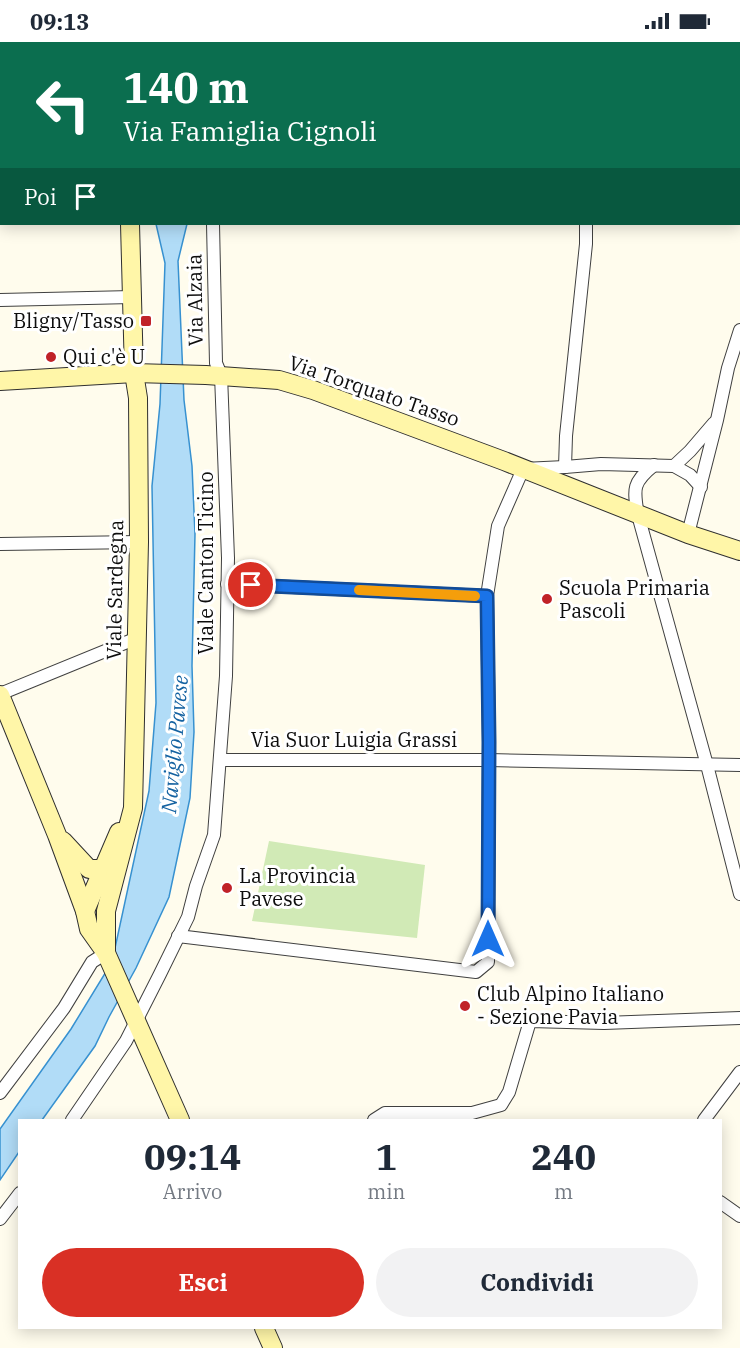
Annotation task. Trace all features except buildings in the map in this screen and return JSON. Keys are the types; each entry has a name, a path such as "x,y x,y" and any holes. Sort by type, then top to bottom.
{"street":[{"name":"Viale Sardegna","path":"106,953 106,911 134,807 139,542 138,398 134,373 130,225"},
{"name":"Via Alzaia","path":"213,225 216,363 221,375"},
{"path":"565,467 586,225"},
{"path":"0,300 132,297"},
{"path":"688,534 728,368 740,330"},
{"name":"Via Torquato Tasso","path":"0,381 134,373 221,375 279,380 313,390 688,534 740,551"},
{"name":"Viale Canton Ticino","path":"73,1119 126,1041 188,917 214,835 226,676 228,558 221,375"},
{"path":"701,487 690,475 674,466 717,420"},
{"name":"Via Torquato Tasso","path":"522,469 601,464 674,466"},
{"path":"654,465 640,476 636,484 635,498 638,514 740,894"},
{"path":"178,936 476,972 488,962 487,596 498,526 522,469"},
{"path":"0,544 139,542"},
{"path":"227,584 487,596"},
{"path":"137,638 0,694 57,835 85,911 89,929 106,953 180,1119"},
{"name":"Via Suor Luigia Grassi","path":"220,759 489,760 740,765"},
{"name":"Viale Sardegna","path":"85,911 123,824 134,807"},
{"path":"57,835 89,869 103,869"},
{"path":"0,1093 64,1008 92,962 106,953"},
{"path":"376,1119 385,1113 472,1113 501,1105 509,1092 530,1022 604,1023 740,1018"},
{"path":"705,1119 740,1072"},
{"path":"0,1219 18,1196"},
{"path":"722,1203 740,1216"},
{"path":"264,1329 273,1348"}],"green space":[{"path":"269,841 425,865 417,938 252,921"}],"water":[{"name":"Naviglio Pavese","path":"156,225 187,225 178,261 184,400 192,466 195,534 192,666 194,732 190,798 169,897 136,968 95,1046 43,1119 18,1119 18,1153 0,1180 0,1129 71,1029 112,962 149,791 156,703 152,486 160,404 165,263"}],"slow traffic":[{"path":"359,590 475,596"}],"place":[{"name":"Bligny/Tasso","path":"146,321"},
{"name":"Qui c'è U","path":"51,357"},
{"name":"Scuola Primaria Pascoli","path":"547,599"},
{"name":"La Provincia Pavese","path":"227,888"},
{"name":"Club Alpino Italiano - Sezione Pavia","path":"465,1006"}],"route":[{"path":"251,585 487,596 488,939"}]}
